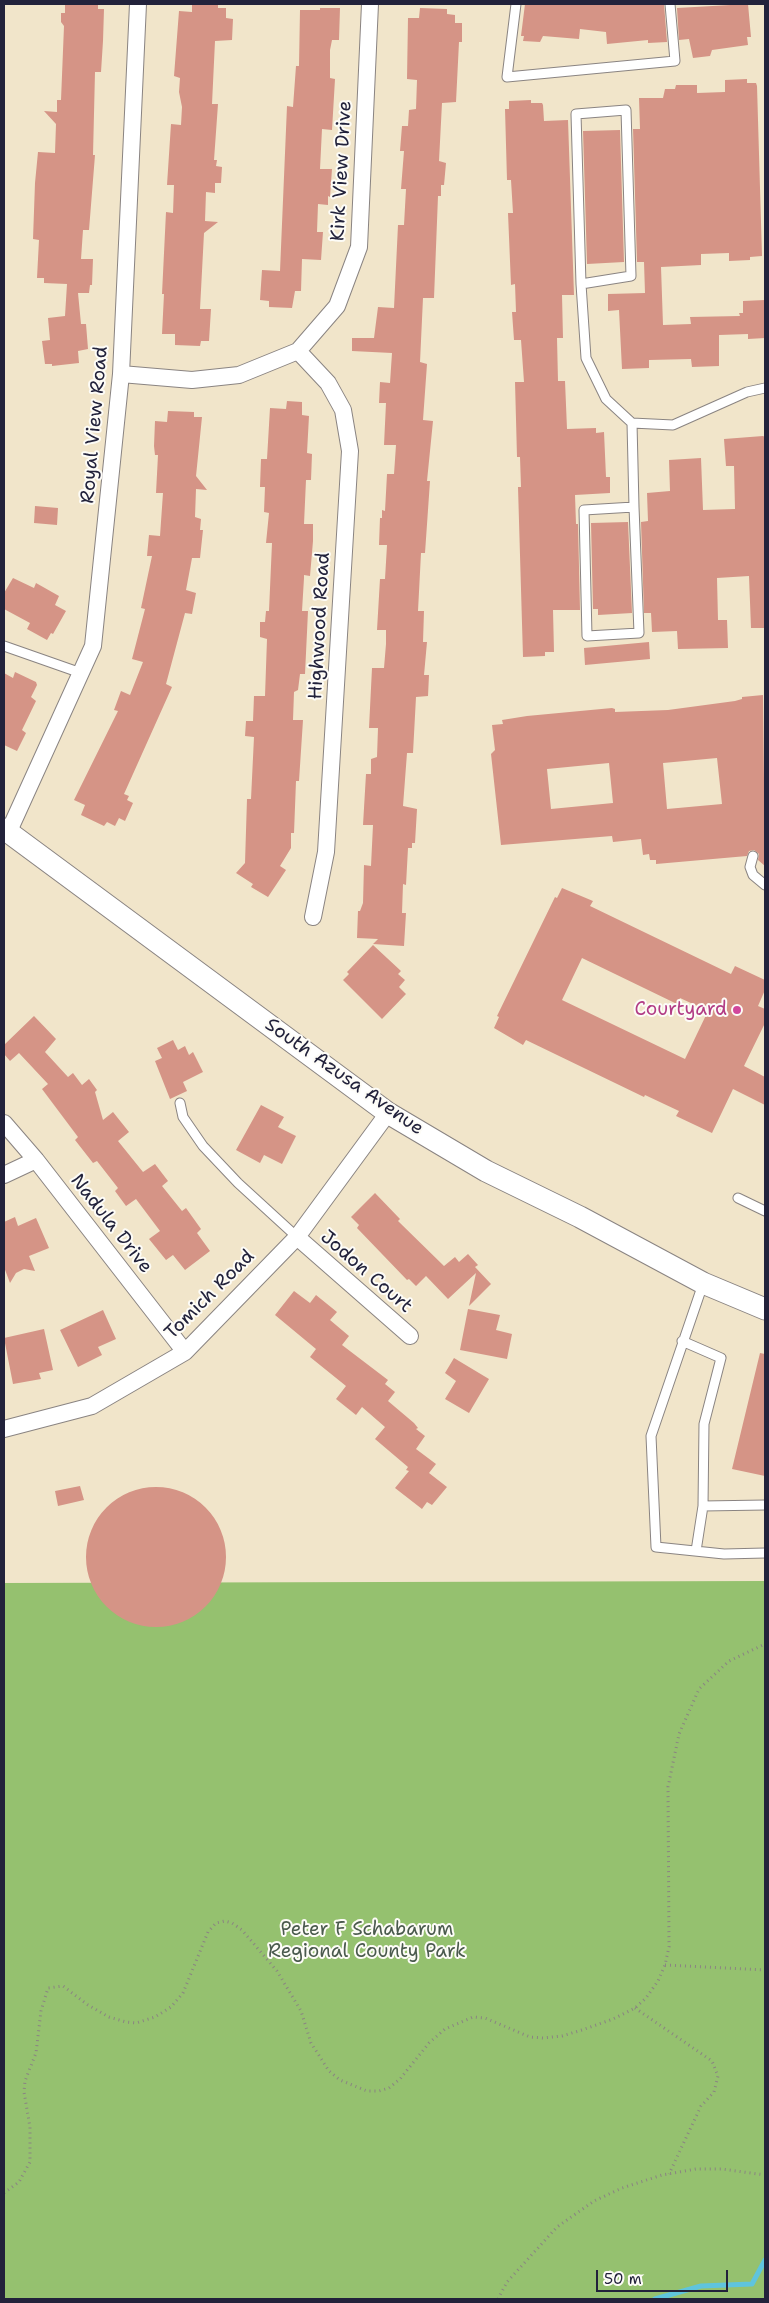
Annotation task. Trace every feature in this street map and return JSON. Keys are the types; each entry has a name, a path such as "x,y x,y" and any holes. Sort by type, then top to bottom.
{"street":[{"name":"Royal View Road","path":"6,830 93,646 121,374 138,4"},
{"name":"Kirk View Drive","path":"121,374 192,380 239,375 298,351 337,306 359,247 370,4"},
{"name":"Highwood Road","path":"298,351 328,383 343,410 350,450 326,852 312,918"},
{"name":"South Azusa Avenue","path":"6,830 388,1113 486,1171 703,1283 765,1309"},
{"name":"Tomich Road","path":"4,1429 92,1406 185,1352 297,1237 388,1113"},
{"name":"Nadula Drive","path":"4,1123 36,1160 185,1352"},
{"path":"4,1175 36,1160"},
{"name":"Jodon Court","path":"297,1237 410,1336"}],"lane":[{"path":"516,4 507,77 674,61 670,4"},
{"path":"581,284 631,276 626,110 576,114 581,284 586,358 606,399 632,423 673,424 748,392 765,388"},
{"path":"632,423 639,633 587,636 584,510 634,507"},
{"path":"4,646 81,673"},
{"path":"753,856 750,867 752,874 765,885"},
{"path":"180,1103 183,1117 203,1146 238,1183 297,1237"},
{"path":"738,1198 765,1211"},
{"path":"703,1283 651,1436 656,1547 724,1554 765,1552"},
{"path":"682,1341 721,1358 704,1424 703,1506 696,1551"},
{"path":"703,1506 765,1505"}],"path":[{"path":"4,2193 19,2182 30,2162 30,2127 24,2092 25,2081 36,2053 41,2011 48,1988 63,1986 88,2005 109,2017 126,2022 136,2023 155,2017 171,2007 183,1992 208,1932 216,1923 224,1921 232,1923 242,1930 277,1971 301,2011 311,2043 329,2071 340,2080 367,2090 379,2091 389,2088 400,2079 429,2043 446,2029 472,2017 485,2018 530,2038 543,2038 562,2036 582,2030 613,2019 635,2008 646,1998 665,1965 669,1947 668,1787 679,1734 698,1690 708,1679 729,1661 765,1644"},
{"path":"665,1965 765,1970"},
{"path":"635,2008 712,2061 718,2076 714,2092 701,2106 669,2174"},
{"path":"498,2299 507,2282 557,2227 601,2198 622,2188 669,2174 696,2169 722,2169 765,2175"}],"green space":[{"name":"Peter F Schabarum Regional County Park","path":"765,1581 765,2299 4,2299 4,1583"}],"building":[{"path":"65,4 98,4 98,9 104,9 103,41 101,72 95,72 93,155 95,155 89,230 83,230 81,259 93,259 92,285 90,285 89,293 78,293 81,324 86,324 88,349 78,351 79,363 52,366 52,364 45,364 42,341 50,340 48,318 65,316 67,284 44,283 44,278 37,278 39,240 33,239 35,183 38,152 55,153 56,124 44,111 57,112 57,100 61,100 64,26 61,22 61,13 65,13"},
{"path":"192,4 218,4 218,8 226,8 226,18 233,19 232,40 215,41 212,104 218,104 214,160 217,160 216,166 222,167 221,183 215,183 215,193 206,192 205,221 218,222 204,233 200,309 211,309 209,341 201,341 200,346 175,345 175,334 162,334 166,212 173,213 174,185 167,185 171,124 181,125 182,107 179,92 180,78 174,76 179,11 192,12"},
{"path":"525,4 664,4 667,42 648,43 648,40 607,44 606,32 580,29 579,39 543,36 540,42 523,41 524,36 521,36"},
{"path":"748,4 751,37 747,37 748,45 712,50 710,56 693,58 689,39 679,40 677,8"},
{"path":"320,8 340,8 339,40 332,40 330,50 330,78 335,79 332,130 322,129 320,169 332,169 328,205 318,204 317,232 323,232 321,260 302,259 301,291 295,291 292,308 269,307 269,301 260,300 262,270 280,271 287,106 293,107 296,66 299,66 300,10 320,10"},
{"path":"420,8 447,9 447,14 455,15 455,23 462,23 462,42 459,42 456,102 442,103 439,161 446,163 444,185 441,185 441,196 438,196 434,298 423,298 420,362 427,364 423,420 433,421 427,481 430,481 425,553 421,553 418,611 424,611 423,642 427,642 424,675 429,675 428,696 416,697 413,753 407,753 403,806 417,809 415,843 412,843 412,848 408,848 406,885 403,884 402,913 406,913 404,946 373,944 378,939 357,938 358,911 360,911 363,903 364,865 371,866 373,825 363,825 366,774 371,774 371,759 377,757 378,728 369,728 372,668 384,668 386,644 386,630 377,630 380,579 385,579 387,545 379,545 380,518 382,518 382,510 385,511 387,474 394,474 396,445 384,445 386,403 379,403 380,382 390,383 392,353 352,351 352,338 374,338 378,307 394,308 398,225 404,225 406,189 401,189 404,151 400,151 402,126 408,126 409,110 416,109 417,80 407,79 408,18 419,18"},
{"path":"747,79 747,83 756,83 757,86 762,256 750,257 750,260 729,261 729,253 701,254 701,265 661,267 663,325 691,324 690,317 740,316 739,313 743,313 743,301 765,300 765,338 748,339 748,334 719,335 719,366 692,367 691,359 649,360 649,368 622,369 619,310 608,311 608,294 645,293 644,262 637,262 633,129 640,129 639,98 663,98 665,89 675,89 676,85 697,85 697,93 725,92 725,80"},
{"path":"531,100 531,103 542,103 544,121 568,120 574,295 562,295 563,338 557,338 558,381 565,381 567,429 596,428 596,433 604,432 606,477 610,477 610,493 575,495 576,524 578,524 580,610 553,610 554,652 545,652 545,656 523,657 518,487 521,487 520,457 517,457 515,382 524,382 521,340 514,340 512,312 516,312 515,284 511,285 508,213 513,213 511,180 507,180 505,109 509,109 509,101"},
{"path":"620,130 624,262 587,264 583,131"},
{"path":"287,401 302,402 302,415 309,416 307,453 312,454 311,480 306,480 304,524 313,524 313,541 310,576 304,575 302,611 308,611 305,674 300,674 298,690 294,692 293,720 303,720 299,781 296,781 294,833 291,833 291,848 280,866 286,870 268,897 251,887 253,884 236,873 245,863 247,799 251,799 254,737 245,736 246,721 253,721 254,696 265,696 267,639 260,637 260,622 265,622 266,611 269,611 272,543 266,543 269,513 264,512 265,487 260,487 261,459 267,459 270,408 286,409"},
{"path":"168,411 194,412 194,417 202,417 196,476 207,490 196,489 195,517 201,519 200,530 203,530 200,558 192,558 186,590 196,593 192,614 185,613 166,684 172,687 124,794 129,796 127,800 133,803 125,821 119,818 115,826 107,822 104,826 81,815 85,805 74,800 118,711 114,710 121,691 130,695 143,662 132,659 145,609 141,608 152,556 147,556 149,535 160,536 163,493 156,493 158,455 155,455 154,446 155,421 167,422"},
{"path":"765,437 765,628 751,628 749,576 717,578 718,620 727,620 728,648 678,649 677,631 652,632 651,613 644,613 641,522 648,521 647,493 670,491 669,460 701,458 703,510 735,509 734,466 726,466 724,439"},
{"path":"35,506 58,508 57,525 34,523"},
{"path":"628,522 632,613 598,615 598,609 593,609 591,523"},
{"path":"13,578 34,588 36,583 59,596 55,605 66,611 53,634 51,633 47,640 27,629 30,623 4,609 4,593"},
{"path":"649,642 650,659 585,665 584,648"},
{"path":"15,672 36,682 37,685 31,697 36,701 22,730 26,733 17,751 4,745 4,673 13,678"},
{"path":"763,695 765,866 758,860 759,854 754,850 749,851 747,856 656,864 656,860 650,860 649,854 643,855 641,839 613,842 612,836 501,845 491,754 495,750 492,725 503,724 502,720 527,716 612,708 615,709 615,712 668,710 735,701 742,699 742,697","holes":["717,758 722,804 667,809 663,763","609,763 613,803 551,809 547,769"]},
{"name":"Courtyard","path":"562,888 593,901 590,906 731,974 735,966 765,980 765,990 758,1006 765,1009 765,1023 744,1066 765,1077 765,1105 733,1089 712,1133 676,1116 679,1111 645,1095 644,1097 526,1040 523,1045 494,1028 499,1017 497,1016 555,897 557,898","holes":["582,958 677,1004 680,998 708,1011 685,1059 562,1000"]},
{"path":"373,945 401,971 398,974 405,980 399,987 406,994 382,1019 343,980 349,974 347,972"},
{"path":"34,1016 56,1039 45,1052 68,1077 73,1073 82,1085 89,1079 97,1090 95,1092 103,1120 113,1112 129,1132 118,1141 143,1172 155,1164 168,1181 162,1186 182,1211 186,1208 201,1229 197,1233 210,1251 185,1270 173,1255 166,1260 149,1239 160,1231 136,1199 126,1206 115,1191 118,1188 97,1161 93,1163 75,1140 78,1137 42,1089 48,1084 19,1053 10,1061 4,1054 4,1045"},
{"path":"173,1040 178,1050 185,1046 189,1055 193,1052 203,1072 183,1082 187,1091 170,1099 155,1061 162,1058 157,1048"},
{"path":"261,1105 284,1117 278,1127 296,1136 282,1164 264,1155 260,1163 236,1150"},
{"path":"375,1193 400,1219 398,1221 444,1266 455,1257 459,1262 468,1254 478,1265 475,1267 491,1284 469,1306 476,1273 448,1299 426,1276 416,1286 409,1279 407,1280 357,1228 359,1225 351,1217"},
{"path":"15,1217 18,1226 36,1218 49,1248 29,1256 35,1271 24,1269 16,1273 10,1283 4,1267 4,1222"},
{"path":"294,1291 310,1303 316,1295 337,1312 330,1320 349,1336 342,1345 388,1380 385,1384 395,1392 388,1401 414,1423 418,1428 416,1429 425,1436 416,1449 436,1464 429,1473 447,1487 432,1505 427,1502 422,1509 395,1488 409,1471 406,1470 408,1467 375,1439 385,1427 362,1407 356,1415 336,1399 346,1386 310,1357 316,1349 275,1315"},
{"path":"468,1309 500,1315 496,1330 512,1334 507,1359 460,1350"},
{"path":"103,1310 116,1339 98,1347 102,1355 78,1367 60,1330"},
{"path":"44,1329 53,1370 39,1373 41,1379 13,1384 4,1338"},
{"path":"760,1353 765,1354 765,1476 732,1469"},
{"path":"454,1358 489,1379 469,1413 445,1399 456,1381 445,1373"},
{"path":"80,1486 84,1500 58,1506 55,1491"},
{"path":"156,1487 183,1493 195,1499 205,1508 214,1518 220,1530 226,1557 220,1584 214,1596 205,1606 195,1615 183,1621 156,1627 129,1621 117,1615 107,1606 98,1596 92,1584 86,1557 92,1530 98,1518 107,1508 117,1499 129,1493"}],"waterway":[{"path":"655,2299 701,2286 752,2284 765,2260"}],"place":[{"name":"Courtyard","path":"737,1010"}]}
